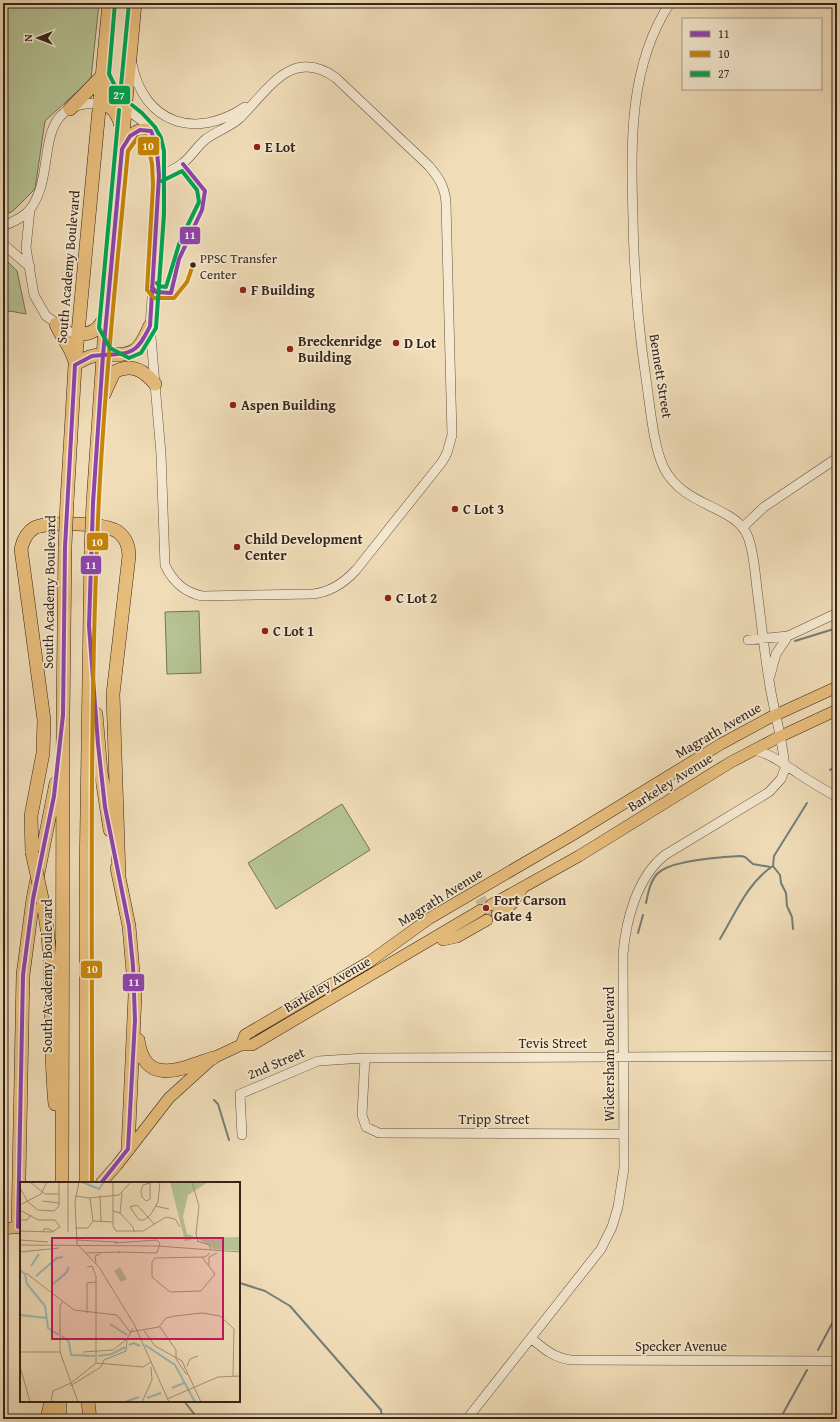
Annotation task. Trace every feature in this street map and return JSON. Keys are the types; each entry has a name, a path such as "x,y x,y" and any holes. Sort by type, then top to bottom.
{"highway":[{"name":"South Academy Boulevard","path":"62,1182 63,715 65,547 75,365 109,3"},
{"path":"86,1182 86,878 91,549 103,353 135,3"},
{"path":"70,109 103,75 115,100 126,109"},
{"path":"100,103 110,106 116,112 123,136"},
{"path":"122,149 139,129 151,131"},
{"path":"78,334 86,334 97,330 106,322"},
{"path":"106,322 114,344 129,352"},
{"path":"56,324 60,334 70,347 75,365 87,356 103,353 129,352 136,349 150,326"},
{"path":"100,405 114,372 121,369 128,368 141,371 148,375 155,384"},
{"path":"62,1166 52,1078 49,934 32,852 31,816 42,761 44,720 21,549 25,537 41,525 104,526 117,531 122,536 129,549 113,694 119,876"},
{"path":"89,626 105,807 129,926 134,966 135,1020 128,1149"},
{"path":"21,1182 23,975 33,899 54,796 63,715"},
{"path":"135,1020 140,1052 151,1067 170,1072 213,1058"},
{"path":"47,1419 51,1402"},
{"path":"60,1402 60,1419"},
{"path":"85,1402 85,1419"},
{"path":"88,1402 90,1419"}],"main road":[{"name":"Magrath Avenue","path":"101,1182 117,1165 169,1098 213,1058 240,1044 245,1035 369,962 430,918 574,834 721,744 775,715 837,687"},
{"name":"Barkeley Avenue","path":"524,886 512,904 493,907 508,889 524,886 579,856 723,767 779,737 837,710"},
{"name":"Barkeley Avenue","path":"240,1044 252,1045 427,942 483,913 457,937 427,942"},
{"path":"3,1229 20,1227"}],"street":[{"name":"Bennett Street","path":"670,3 656,26 646,50 640,73 633,125 632,174 634,244 640,332 660,456 667,473 675,484 686,494 732,517 743,527"},
{"path":"130,54 135,77 147,101 155,110 181,123 204,124 228,117 253,102"},
{"path":"126,109 142,120 151,131 158,151 159,176 150,326 161,454 163,556 165,565 173,579 182,588 193,594 212,597 317,593 341,584 356,570 442,462 450,444 452,435 452,398 446,203 440,179 429,166 336,78 320,69 303,67 288,71 276,78 232,124 204,141 183,164 159,176"},
{"path":"78,334 70,332 56,324 46,316 39,305 34,294 26,248 30,209 41,187 50,135 59,116 81,104 100,103"},
{"path":"3,226 20,218 30,209"},
{"path":"3,244 30,267"},
{"path":"785,764 769,681 752,554 748,536 743,527 764,507 837,458"},
{"path":"748,640 788,636 837,613"},
{"path":"769,681 776,654 788,636"},
{"path":"754,750 766,753 837,797"},
{"name":"Wickersham Boulevard","path":"467,1419 595,1258 612,1227 620,1201 623,1180 624,942 627,924 645,878 653,866 666,855 769,792 781,779 785,772 785,764"},
{"name":"Tevis Street","path":"318,1061 365,1058 837,1056"},
{"name":"Tripp Street","path":"365,1058 362,1115 366,1127 378,1133 623,1134"},
{"name":"2nd Street","path":"242,1135 240,1094 318,1061"},
{"name":"Specker Avenue","path":"531,1338 557,1357 571,1360 837,1361"}],"green space":[{"path":"3,3 99,3 91,79 45,121 35,189 13,211 3,216"},
{"path":"3,257 17,271 26,314 10,311 3,313"},
{"path":"199,611 201,673 167,674 165,612"},
{"path":"342,804 370,850 276,909 248,863"}],"waterway":[{"path":"795,641 837,628"},
{"path":"830,770 837,765"},
{"path":"720,939 749,890 756,881 773,866 774,856 807,803"},
{"path":"646,903 653,880 657,874 673,865 696,860 741,856 745,857 753,864 770,867"},
{"path":"773,866 780,875 781,883 786,893 787,906 792,917 793,929"},
{"path":"638,933 643,915"},
{"path":"214,1100 218,1104 229,1140"},
{"path":"240,1283 265,1291 290,1306 381,1410 382,1419"},
{"path":"818,1350 837,1314"},
{"path":"780,1419 807,1370"},
{"path":"185,1402 198,1419"}],"tunnel":[{"path":"478,906 488,900"},
{"path":"484,915 494,909"}],"transit line":[{"name":"27","path":"115,3 109,74 120,96 129,3"},
{"name":"27","path":"119,110 99,328 110,348 129,358 141,353 156,328 164,214 164,151 161,138 155,127 132,105"},
{"name":"11","path":"140,130 151,131 158,158 159,176 150,326 137,347 127,353 103,355 122,149 130,136 140,130"},
{"name":"10","path":"92,1182 92,755 93,669 99,498 108,368 128,151 138,137 146,136 152,164 153,185 147,290 154,298 174,298 187,282 193,265"},
{"name":"11","path":"152,287 156,292 171,293 179,259 202,210 205,191 183,164"},
{"name":"27","path":"157,283 159,286 166,287 180,241 199,202 197,190 182,171 162,181"},
{"name":"11","path":"75,365 92,356 103,355"},
{"name":"11","path":"102,1182 128,1149 135,1020 133,966 129,926 105,807 98,744 89,626 93,503 103,355"},
{"name":"11","path":"18,1227 23,975 33,899 54,796 63,715 65,547 75,365"}],"place":[{"name":"E Lot","path":"257,147"},
{"name":"PPSC Transfer Center","path":"193,265"},
{"name":"F Building","path":"243,290"},
{"name":"D Lot","path":"396,343"},
{"name":"Breckenridge Building","path":"290,349"},
{"name":"Aspen Building","path":"233,405"},
{"name":"C Lot 3","path":"455,509"},
{"name":"Child Development Center","path":"237,547"},
{"name":"C Lot 2","path":"388,598"},
{"name":"C Lot 1","path":"265,631"},
{"name":"Fort Carson Gate 4","path":"486,908"}]}
